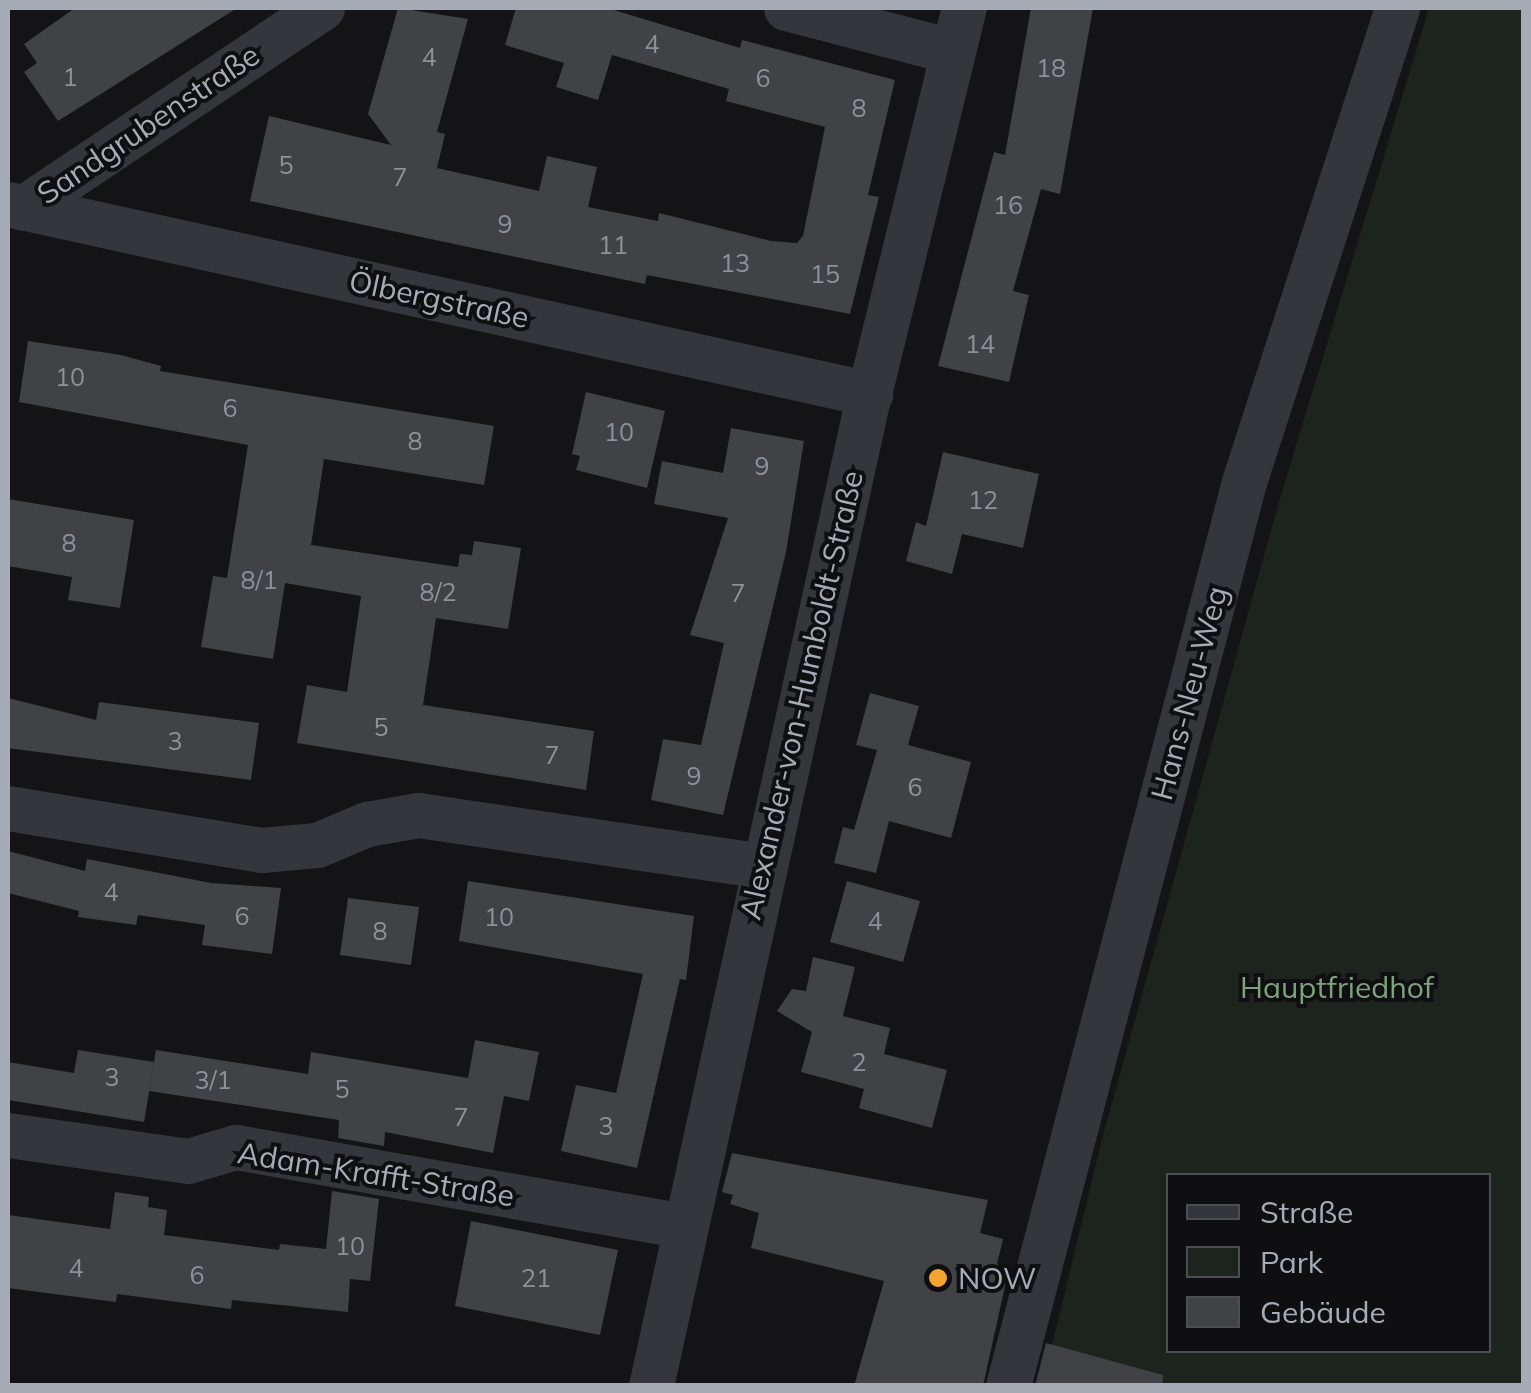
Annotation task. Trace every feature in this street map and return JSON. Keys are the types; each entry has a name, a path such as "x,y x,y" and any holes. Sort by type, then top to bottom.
{"street":[{"name":"Sandgrubenstraße","path":"15,206 322,8"},
{"path":"786,8 951,51"},
{"name":"Alexander-von-Humboldt-Straße","path":"650,1386 762,866 870,394 964,8"},
{"name":"Hans-Neu-Weg","path":"1008,1386 1244,482 1397,8"},
{"name":"Ölbergstraße","path":"15,206 870,394"},
{"path":"8,808 262,850 317,845 367,824 418,816 762,866"},
{"name":"Adam-Krafft-Straße","path":"8,1135 188,1162 236,1147 685,1226"}],"green space":[{"name":"Hauptfriedhof","path":"1429,8 1523,8 1523,1385 1042,1386 1103,1135 1280,498"}],"building":[{"path":"75,8 237,8 58,121 24,72 37,63 24,44"},
{"path":"398,8 468,19 437,132 445,134 437,168 539,191 547,156 597,167 588,207 658,221 659,213 771,241 797,243 803,236 825,127 726,101 729,89 612,55 598,100 556,87 564,63 505,45 516,8 607,8 740,48 742,40 895,80 868,195 879,197 850,314 647,275 645,284 250,201 269,116 391,145 368,114"},
{"path":"1031,8 1093,8 1060,194 1041,189 1013,291 1029,295 1009,382 938,366 994,152 1005,155"},
{"path":"28,341 121,355 161,366 160,371 494,426 484,485 324,459 311,545 458,567 460,554 472,555 474,541 521,548 508,629 436,618 423,705 594,731 586,790 297,743 307,685 347,692 361,596 285,583 273,659 201,647 213,576 227,578 248,445 19,402"},
{"path":"586,392 665,411 647,488 576,470 580,456 572,454"},
{"path":"731,428 804,441 786,552 723,815 651,800 663,739 701,745 724,643 690,635 728,518 654,504 662,461 723,473"},
{"path":"943,452 1039,474 1023,548 962,534 952,574 906,561 916,522 926,526"},
{"path":"8,499 134,520 120,608 68,600 72,577 8,566"},
{"path":"870,693 919,706 908,745 971,762 951,838 889,821 876,873 834,863 843,827 854,830 877,750 856,745"},
{"path":"8,698 96,720 99,702 259,723 251,780 8,748"},
{"path":"8,851 85,871 87,859 211,883 281,888 272,954 202,945 205,925 138,915 136,925 78,917 79,911 8,893"},
{"path":"468,881 694,916 686,980 680,979 637,1168 561,1151 576,1085 616,1093 643,974 459,941"},
{"path":"847,881 920,901 903,962 830,942"},
{"path":"348,898 419,907 411,965 340,955"},
{"path":"813,957 855,967 843,1016 890,1028 884,1054 947,1070 932,1128 859,1108 864,1089 801,1072 812,1032 777,1011 792,989 806,991"},
{"path":"475,1040 539,1052 529,1101 504,1096 493,1153 385,1132 384,1146 338,1138 339,1120 149,1091 156,1050 308,1074 311,1052 468,1078"},
{"path":"78,1050 154,1062 144,1122 8,1100 8,1062 74,1073"},
{"name":"NOW","path":"732,1153 988,1200 980,1233 1003,1239 997,1264 1009,1268 983,1386 854,1386 884,1281 751,1248 759,1213 730,1204 733,1195 722,1192"},
{"path":"332,1191 379,1199 370,1281 350,1279 348,1312 232,1300 231,1309 117,1294 116,1302 8,1288 8,1215 110,1229 115,1192 149,1197 148,1207 167,1210 164,1235 279,1250 280,1244 326,1249"},
{"path":"471,1221 618,1250 600,1335 455,1306"},
{"path":"1046,1343 1163,1375 1162,1386 1035,1386"}],"place":[{"name":"NOW","path":"938,1278"}]}
